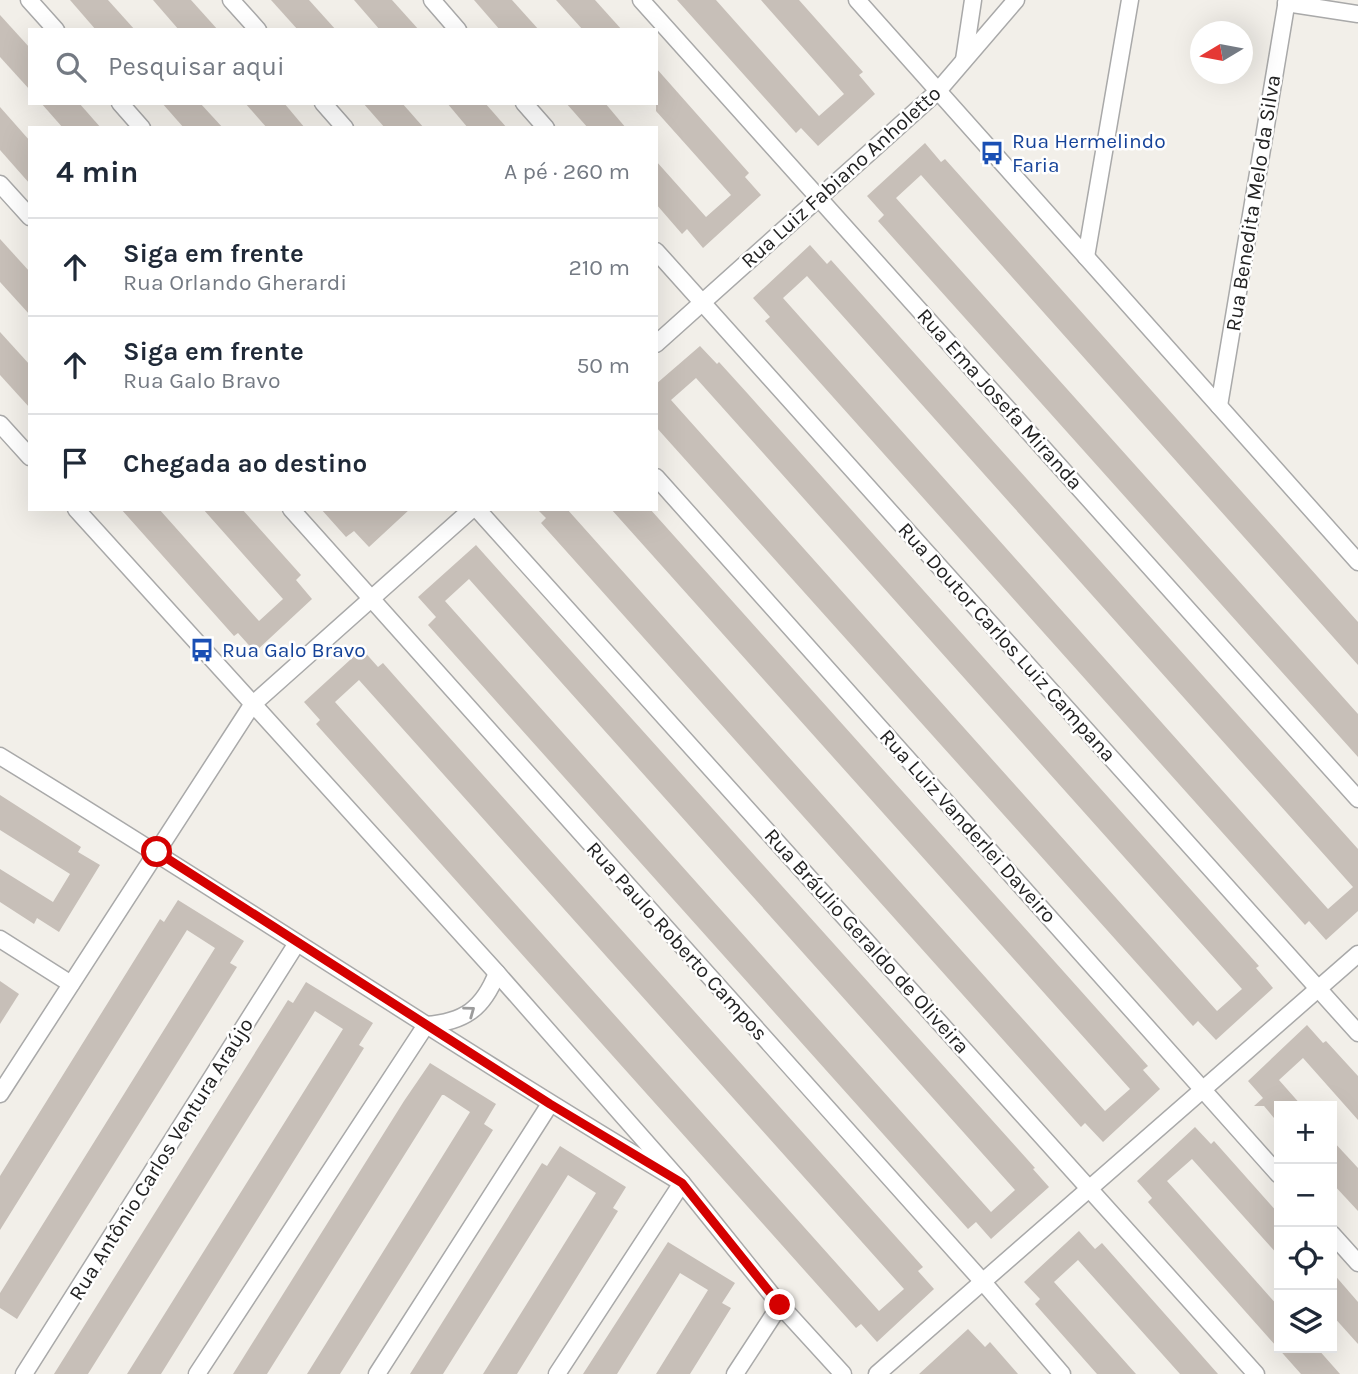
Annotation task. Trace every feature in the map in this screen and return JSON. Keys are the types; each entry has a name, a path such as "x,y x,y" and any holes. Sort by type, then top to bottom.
{"street":[{"path":"29,0 53,28"},
{"path":"231,0 256,28"},
{"path":"432,0 456,28"},
{"name":"Rua Ema Josefa Miranda","path":"641,0 1358,799"},
{"path":"857,0 1219,406 1357,554"},
{"path":"964,61 973,0"},
{"name":"Rua Luiz Fabiano Anholetto","path":"658,342 937,92 1016,0"},
{"path":"1086,257 1130,0"},
{"path":"1286,1 1358,14"},
{"name":"Rua Benedita Melo da Silva","path":"1219,406 1286,1"},
{"path":"122,105 140,126"},
{"path":"325,105 343,126"},
{"path":"526,105 544,126"},
{"path":"0,184 28,215"},
{"name":"Rua Doutor Carlos Luiz Campana","path":"658,253 1358,1033"},
{"path":"0,424 28,455"},
{"name":"Rua Luiz Vanderlei Daveiro","path":"658,479 1274,1169"},
{"path":"78,511 497,974 682,1183 780,1305 843,1374"},
{"name":"Rua Paulo Roberto Campos","path":"293,511 983,1282 1062,1374"},
{"path":"0,1094 252,705 470,511"},
{"name":"Rua Bráulio Geraldo de Oliveira","path":"479,511 1256,1374"},
{"path":"0,756 157,852 550,1104 682,1183"},
{"path":"0,939 71,984"},
{"name":"Rua Antônio Carlos Ventura Araújo","path":"24,1374 297,943"},
{"path":"877,1374 1358,954"},
{"path":"426,1025 445,1024 463,1017 478,1006 490,991 497,974"},
{"path":"197,1374 426,1025"},
{"path":"377,1374 550,1104"},
{"path":"558,1374 682,1183"},
{"path":"1337,1240 1358,1264"},
{"path":"736,1374 780,1305"}],"building":[{"path":"70,0 108,0 133,28 94,28"},
{"path":"153,0 191,0 216,28 177,28"},
{"path":"271,0 309,0 334,28 296,28"},
{"path":"354,0 392,0 417,28 378,28"},
{"path":"474,0 512,0 537,28 498,28"},
{"path":"556,0 595,0 620,28 581,28"},
{"path":"677,0 716,0 819,116 844,94 761,0 799,0 863,72 859,75 875,94 818,146 801,128 796,133"},
{"path":"0,15 28,46 28,88 0,57"},
{"path":"658,70 749,173 745,177 761,195 703,248 687,229 682,234 658,206 658,163 706,217 731,195 656,111"},
{"path":"43,105 81,105 99,126 61,126"},
{"path":"164,105 202,105 221,126 182,126"},
{"path":"247,105 286,105 303,126 265,126"},
{"path":"365,105 404,105 422,126 383,126"},
{"path":"449,105 487,105 505,126 466,126"},
{"path":"568,105 607,105 624,126 586,126"},
{"path":"0,107 28,139 28,182 0,150"},
{"path":"925,143 941,162 945,159 1358,622 1358,665 921,175 896,198 1358,714 1358,757 878,221 884,215 867,196"},
{"path":"0,239 28,270 28,313 0,282"},
{"path":"810,245 827,264 831,260 1358,849 1358,911 1326,940 1309,921 1305,925 765,321 770,317 753,298","holes":["807,276 1353,887 1328,909 783,298"]},
{"path":"0,332 28,363 28,406 0,375"},
{"path":"700,346 717,364 719,362 1259,966 1256,968 1273,988 1216,1040 1198,1021 1193,1026 658,429 658,382","holes":["696,378 1242,989 1217,1011 671,400"]},
{"path":"123,511 161,511 259,621 283,599 205,511 244,511 301,575 296,580 312,599 255,652 238,633 234,636"},
{"path":"323,511 408,511 369,547 354,531 346,537"},
{"path":"539,511 569,511 1105,1111 1130,1089 613,511 652,511 1148,1066 1143,1070 1160,1089 1103,1142 1085,1123 1081,1127 541,523 546,518"},
{"path":"476,545 1035,1168 1033,1169 1049,1187 991,1239 976,1222 968,1229 428,625 436,617 418,597","holes":["469,579 1015,1190 991,1212 445,601"]},
{"path":"362,649 378,667 383,663 923,1267 918,1271 934,1289 877,1342 861,1324 856,1328 316,724 320,720 304,702","holes":["359,680 904,1289 879,1311 335,702"]},
{"path":"0,795 81,847 78,852 100,865 59,932 37,918 34,924 0,902 0,869 53,902 70,874 0,830"},
{"path":"178,900 244,941 230,963 237,967 17,1319 0,1308 0,1293 215,948 187,930 0,1230 0,1176 160,919 164,922"},
{"path":"0,981 19,994 0,1024"},
{"path":"306,982 373,1023 359,1045 364,1048 161,1374 127,1374 343,1029 315,1011 88,1374 54,1374 288,1000 293,1003"},
{"path":"1307,1025 1323,1043 1326,1041 1358,1076 1358,1120 1303,1058 1279,1080 1298,1101 1274,1101 1274,1118 1264,1106 1254,1106 1263,1098 1248,1081"},
{"path":"430,1063 496,1104 484,1124 493,1130 340,1374 307,1374 470,1112 444,1095 267,1374 233,1374 404,1101"},
{"path":"1195,1127 1211,1144 1214,1141 1274,1208 1274,1250 1192,1159 1167,1181 1274,1301 1274,1344 1148,1202 1152,1198 1137,1181"},
{"path":"1337,1145 1358,1168 1358,1211 1337,1188"},
{"path":"560,1146 626,1187 613,1208 618,1211 517,1374 483,1374 596,1193 568,1175 443,1374 410,1374 542,1163 547,1166"},
{"path":"1079,1231 1095,1249 1102,1243 1218,1374 1180,1374 1078,1260 1054,1282 1136,1374 1097,1374 1035,1304 1040,1299 1024,1282"},
{"path":"668,1242 735,1283 722,1303 731,1308 690,1374 656,1374 708,1290 680,1273 617,1374 583,1374"},
{"path":"1337,1278 1358,1302 1358,1344 1337,1321"},
{"path":"968,1329 985,1347 990,1342 1018,1374 919,1374"},
{"path":"1282,1353 1321,1353 1340,1374 1301,1374"}],"place":[{"name":"Rua Hermelindo Faria","path":"992,153"},
{"name":"Rua Galo Bravo","path":"202,650"}],"route":[{"path":"157,852 550,1104 682,1183 780,1305"}]}
